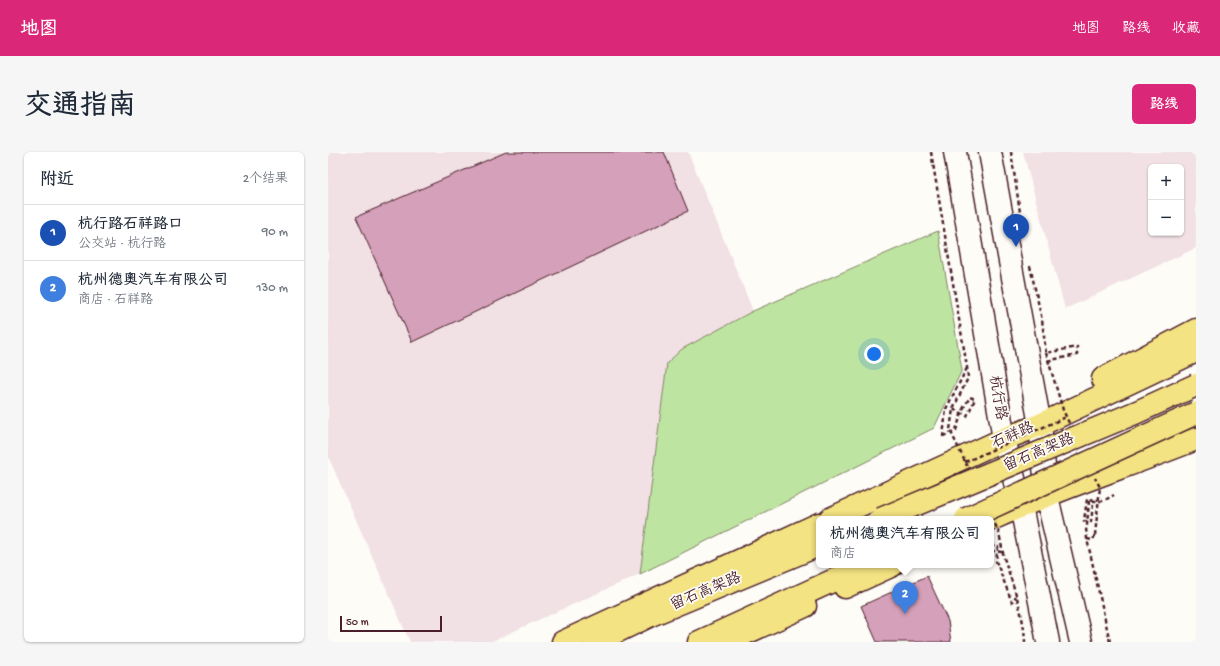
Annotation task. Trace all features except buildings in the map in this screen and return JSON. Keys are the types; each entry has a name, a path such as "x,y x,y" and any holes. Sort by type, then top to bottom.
{"main road":[{"name":"杭行路","path":"956,152 1004,439 1021,506 1048,642"},
{"path":"990,152 1040,425 1047,497 1081,642"},
{"path":"1040,425 1081,390 1196,330"},
{"name":"石祥路","path":"837,516 1004,439 1040,425 1196,351"},
{"name":"留石高架路","path":"888,516 1137,412 1196,384"},
{"name":"留石高架路","path":"973,516 1196,413"},
{"path":"1157,455 1176,438 1196,430"},
{"path":"994,519 1021,506 1196,439"},
{"path":"563,642 816,525"},
{"name":"留石高架路","path":"595,642 653,614 816,546"},
{"path":"700,642 860,568"},
{"path":"726,642 886,568"}],"path":[{"path":"931,152 942,209 967,367 968,378 953,409 967,416 975,399 970,397 963,408 956,430 943,437 946,409 967,367"},
{"path":"1011,152 1022,219"},
{"path":"1030,263 1042,320 1046,353 1077,347 1078,355 1057,358"},
{"path":"965,462 1066,417"},
{"path":"1110,642 1087,539 1086,528 1089,502 1093,504 1103,501 1114,494"},
{"path":"1087,539 1094,540 1098,500 1087,499 1084,521 1091,522 1093,504"},
{"path":"994,546 998,547 996,561 1012,602 1018,605"},
{"path":"994,551 1003,552"},
{"path":"1004,558 1017,596 1025,642"},
{"path":"1012,602 1017,596"}],"shaded area":[{"path":"328,152 688,152 753,311 682,349 667,363 640,574 490,642 410,642 328,456"},
{"path":"1023,152 1196,152 1196,248 1065,309"}],"green space":[{"path":"938,231 962,370 934,428 640,574 667,363 682,349 753,311"}],"place":[{"name":"杭行路石祥路口","path":"1016,247"},
{"name":"杭州德奥汽车有限公司","path":"905,614"}]}
